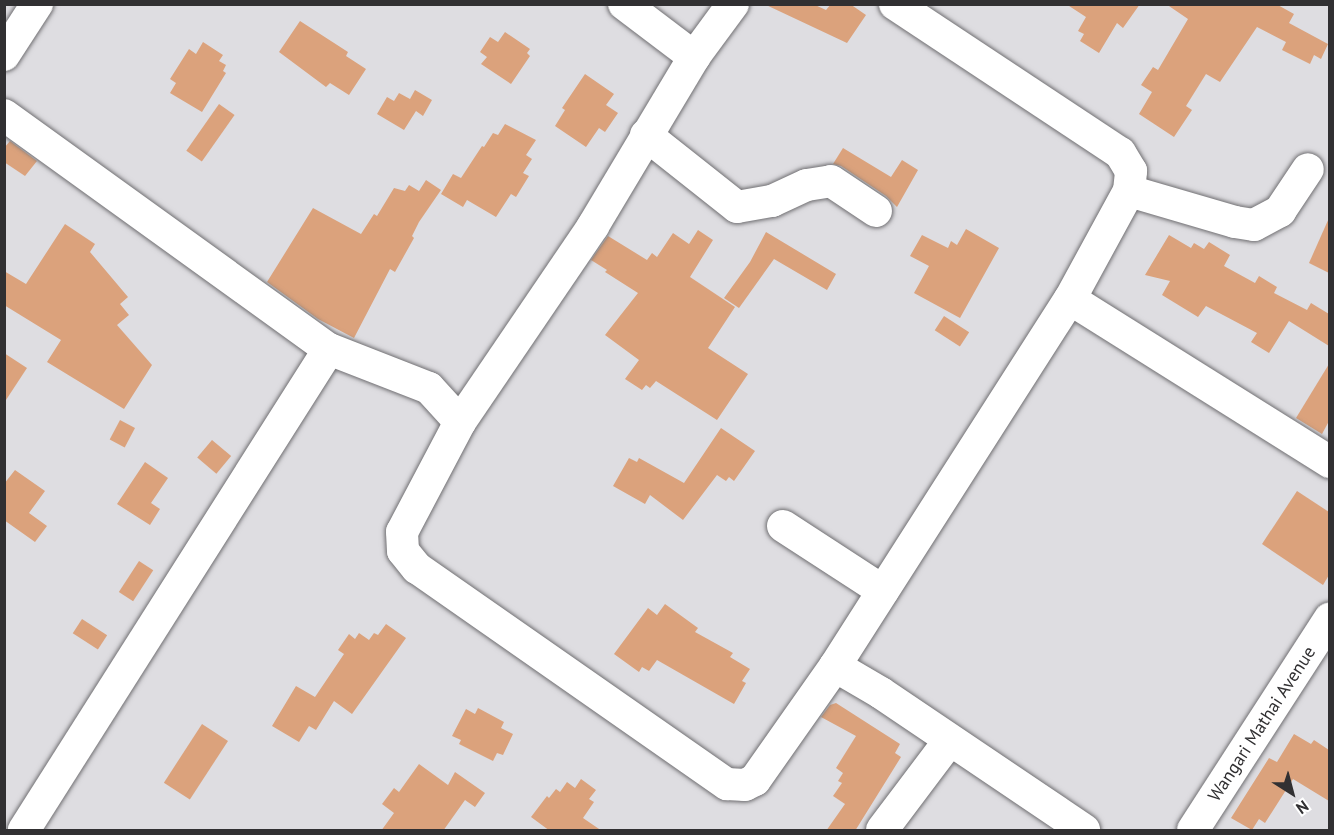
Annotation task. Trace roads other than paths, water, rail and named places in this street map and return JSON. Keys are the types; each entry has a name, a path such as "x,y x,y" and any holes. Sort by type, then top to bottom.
{"street":[{"path":"4,55 37,4"},
{"path":"624,4 694,57"},
{"path":"733,4 694,57 593,226 460,422 402,532 404,551 417,568 727,784 745,785 755,780 835,666 1070,298 1129,191 1131,171 1120,153 895,4"},
{"path":"4,114 329,349 429,388 460,422"},
{"path":"646,135 737,207 772,201 807,185 831,181 876,211"},
{"path":"1129,191 1235,222 1254,225 1280,211 1308,169"},
{"path":"1070,298 1329,462"},
{"path":"24,831 329,349"},
{"path":"783,526 883,591"},
{"name":"Wangari Mathai Avenue","path":"1193,831 1329,618"},
{"path":"835,666 881,693 1084,831"},
{"path":"882,831 949,741"}]}
